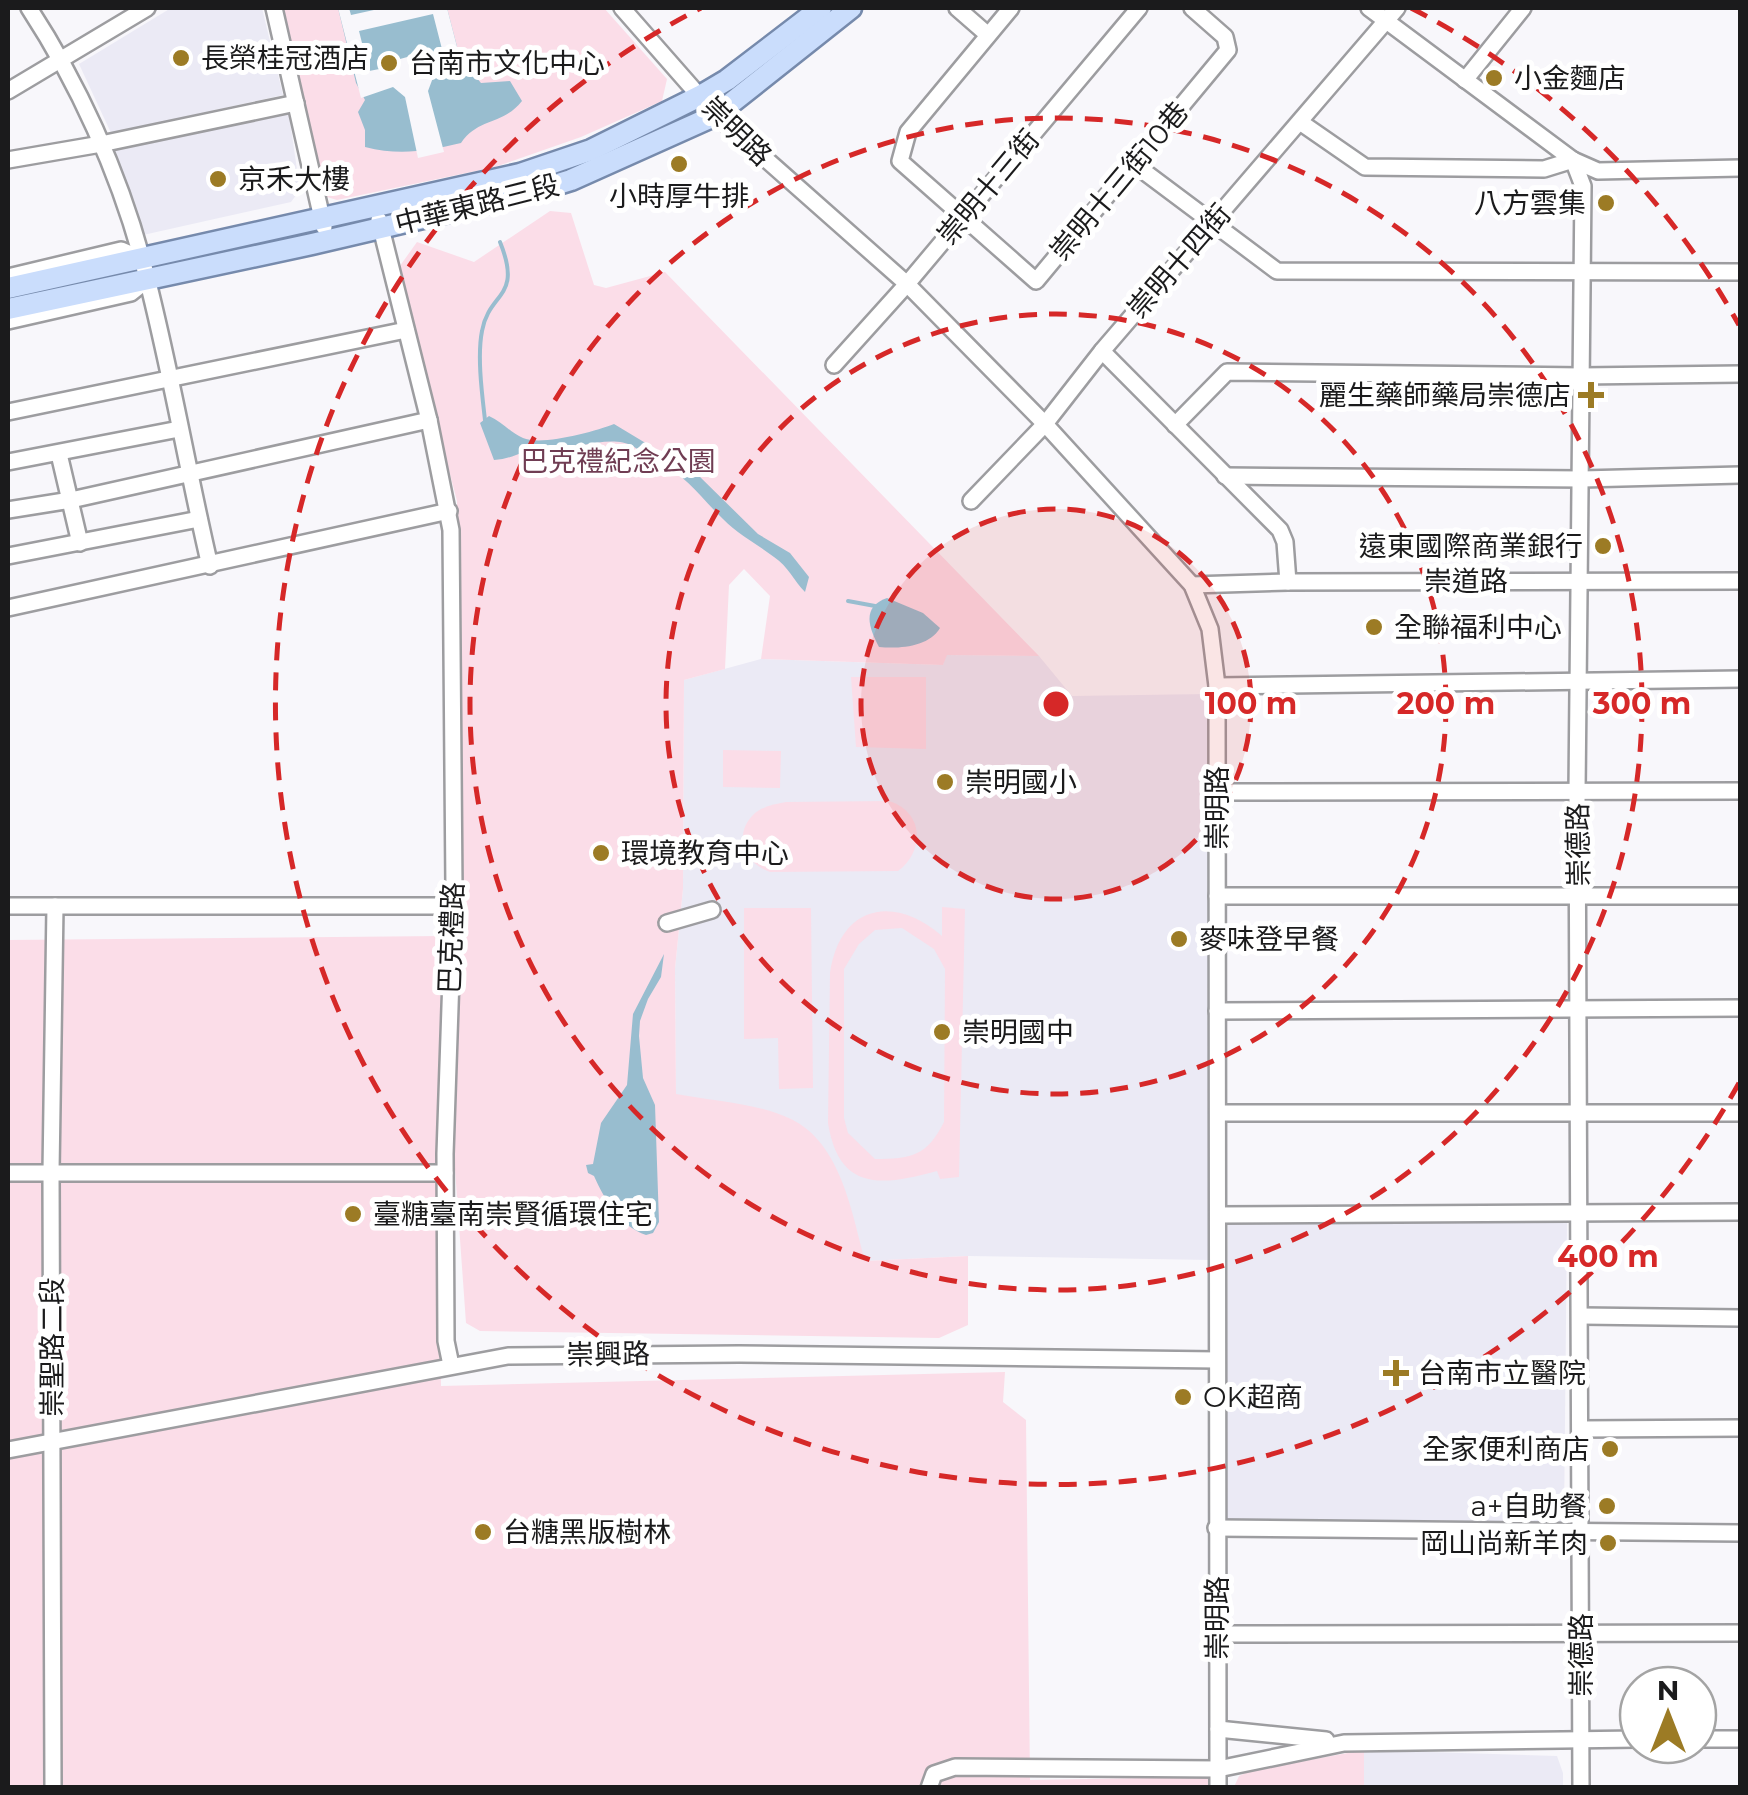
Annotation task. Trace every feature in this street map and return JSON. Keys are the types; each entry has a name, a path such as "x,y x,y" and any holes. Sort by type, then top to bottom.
{"main road":[{"name":"中華東路三段","path":"54,289 142,258 562,162 728,80 821,8"},
{"name":"中華東路三段","path":"54,289 147,280 526,194 571,180 716,115 851,8"},
{"path":"8,288 54,289"},
{"path":"8,309 54,289"}],"street":[{"path":"29,8 61,58 101,144 142,258 210,566"},
{"path":"8,91 147,8"},
{"path":"274,8 328,240"},
{"name":"崇明路","path":"622,8 716,115 907,284 1045,424 1192,585 1210,629 1217,686 1218,1788"},
{"path":"958,8 988,34"},
{"path":"962,217 900,161 908,132 1010,8"},
{"name":"崇明十三街","path":"834,366 1140,8"},
{"name":"崇明十三街10巷","path":"962,217 1036,281 1228,50 1225,37 1192,8"},
{"path":"1369,8 1573,160 1598,170 1740,168"},
{"name":"崇明十四街","path":"972,501 1045,424 1102,351 1397,8"},
{"path":"1464,80 1523,8"},
{"path":"8,160 296,103"},
{"path":"1300,122 1366,167 1544,169 1573,160"},
{"name":"崇德路","path":"1573,160 1583,186 1578,792 1581,1788"},
{"path":"1134,164 1277,271 1740,272"},
{"name":"巴克禮路","path":"376,206 449,511 452,906 445,1173 446,1341 451,1365"},
{"path":"8,277 122,250 142,258"},
{"path":"8,321 131,293 147,280"},
{"path":"8,412 406,330"},
{"path":"1102,351 1283,536 1288,582"},
{"path":"1175,425 1226,372 1740,374"},
{"path":"8,510 71,500 429,420"},
{"path":"8,462 179,428"},
{"path":"59,454 80,543"},
{"path":"1225,476 1740,476"},
{"path":"8,608 449,511"},
{"path":"8,556 199,519"},
{"name":"崇道路","path":"1192,585 1740,582"},
{"path":"1217,686 1740,679"},
{"path":"1217,792 1740,791"},
{"path":"1216,896 1740,896"},
{"path":"8,906 452,906"},
{"name":"崇聖路二段","path":"53,1788 51,1172 56,906"},
{"path":"667,923 712,910"},
{"path":"1217,1012 1740,1008"},
{"path":"1218,1113 1740,1113"},
{"path":"8,1173 445,1173"},
{"path":"1218,1216 1740,1212"},
{"path":"1582,1316 1740,1318"},
{"name":"崇興路","path":"8,1450 508,1356 1217,1360"},
{"path":"1582,1429 1740,1428"},
{"path":"1216,1528 1740,1533"},
{"path":"1217,1634 1740,1634"},
{"path":"1218,1728 1344,1742 1618,1739"},
{"path":"928,1788 934,1774 955,1767 1218,1768 1344,1742"}],"shaded area":[{"path":"171,8 262,8 283,95 111,133 79,64"},
{"path":"288,108 300,190 291,202 143,235 114,147"},
{"name":"崇明國中","path":"946,655 1039,656 1072,696 1207,694 1210,1260 968,1256 865,1261 676,1094 675,969 683,889 684,680 761,659 943,665"},
{"name":"台南市立醫院","path":"1567,1221 1564,1524 1226,1521 1228,1224"},
{"path":"1364,1750 1557,1756 1563,1787 1364,1788"}],"green space":[{"path":"279,8 604,8 667,79 662,101 581,137 495,167 337,200 320,189"},
{"name":"巴克禮紀念公園","path":"550,211 571,213 594,285 606,288 665,272 1039,656 947,655 943,665 761,659 770,596 744,569 729,585 725,669 684,680 683,889 675,969 676,1094 764,1109 808,1130 822,1145 842,1181 865,1261 968,1256 968,1325 939,1338 480,1331 466,1323 454,1155 460,900 457,501 397,270 417,242 474,262"},
{"path":"851,677 926,677 926,749 856,747"},
{"path":"723,750 781,751 780,788 723,787"},
{"path":"889,801 909,814 917,833 913,853 898,871 770,872 753,862 744,847 748,821 770,806 786,802"},
{"path":"942,907 965,909 959,1177 940,1179 937,1171 898,1180 866,1178 842,1162 828,1123 830,973 836,950 857,920 872,913 906,914 942,936","holes":["902,928 934,949 945,969 944,1122 931,1142 917,1153 875,1159 848,1133 844,1118 844,969 859,944 875,930"]},
{"path":"744,908 811,908 813,1088 779,1089 778,1038 744,1039"},
{"path":"442,936 437,1154 441,1386 1005,1372 1003,1402 1026,1420 1030,1780 1211,1777 1212,1787 8,1787 8,940"},
{"path":"1364,1750 1364,1787 1234,1787 1239,1776 1250,1771"}],"water":[{"path":"338,8 447,8 460,58 481,83 510,81 522,101 507,114 475,129 461,143 413,151 365,147 365,130 358,112 365,100 356,83"},
{"path":"489,416 531,440 568,437 614,424 697,474 758,534 790,553 809,577 805,592 779,561 729,525 685,480 658,462 648,465 631,446 607,442 556,450 540,447 494,460 480,423"},
{"path":"887,598 923,613 940,628 921,643 879,647 870,626 870,612"},
{"path":"664,954 661,977 648,999 639,1036 643,1078 655,1105 659,1222 653,1233 646,1235 614,1211 586,1165 593,1164 601,1123 627,1085 633,1014"}],"pier":[{"path":"338,8 349,8 351,15 383,8 447,8 463,70 434,75 428,91 444,152 418,158 405,97 393,87 361,98","holes":["433,14 443,53 411,56 400,59 395,66 369,71 359,31"]}],"waterway":[{"path":"485,420 482,331 508,274 500,242"},
{"path":"848,601 875,606"}],"place":[{"name":"長榮桂冠酒店","path":"181,58"},
{"name":"台南市文化中心","path":"389,63"},
{"name":"小金麵店","path":"1494,78"},
{"name":"小時厚牛排","path":"679,164"},
{"name":"京禾大樓","path":"218,179"},
{"name":"八方雲集","path":"1606,203"},
{"name":"麗生藥師藥局崇德店","path":"1591,395"},
{"name":"遠東國際商業銀行","path":"1603,546"},
{"name":"全聯福利中心","path":"1374,627"},
{"name":"崇明國小","path":"945,782"},
{"name":"環境教育中心","path":"601,853"},
{"name":"麥味登早餐","path":"1179,939"},
{"name":"崇明國中","path":"942,1032"},
{"name":"臺糖臺南崇賢循環住宅","path":"353,1214"},
{"name":"台南市立醫院","path":"1396,1373"},
{"name":"OK超商","path":"1183,1397"},
{"name":"全家便利商店","path":"1610,1449"},
{"name":"a+自助餐","path":"1607,1506"},
{"name":"台糖黑版樹林","path":"483,1532"},
{"name":"岡山尚新羊肉","path":"1608,1543"}]}
